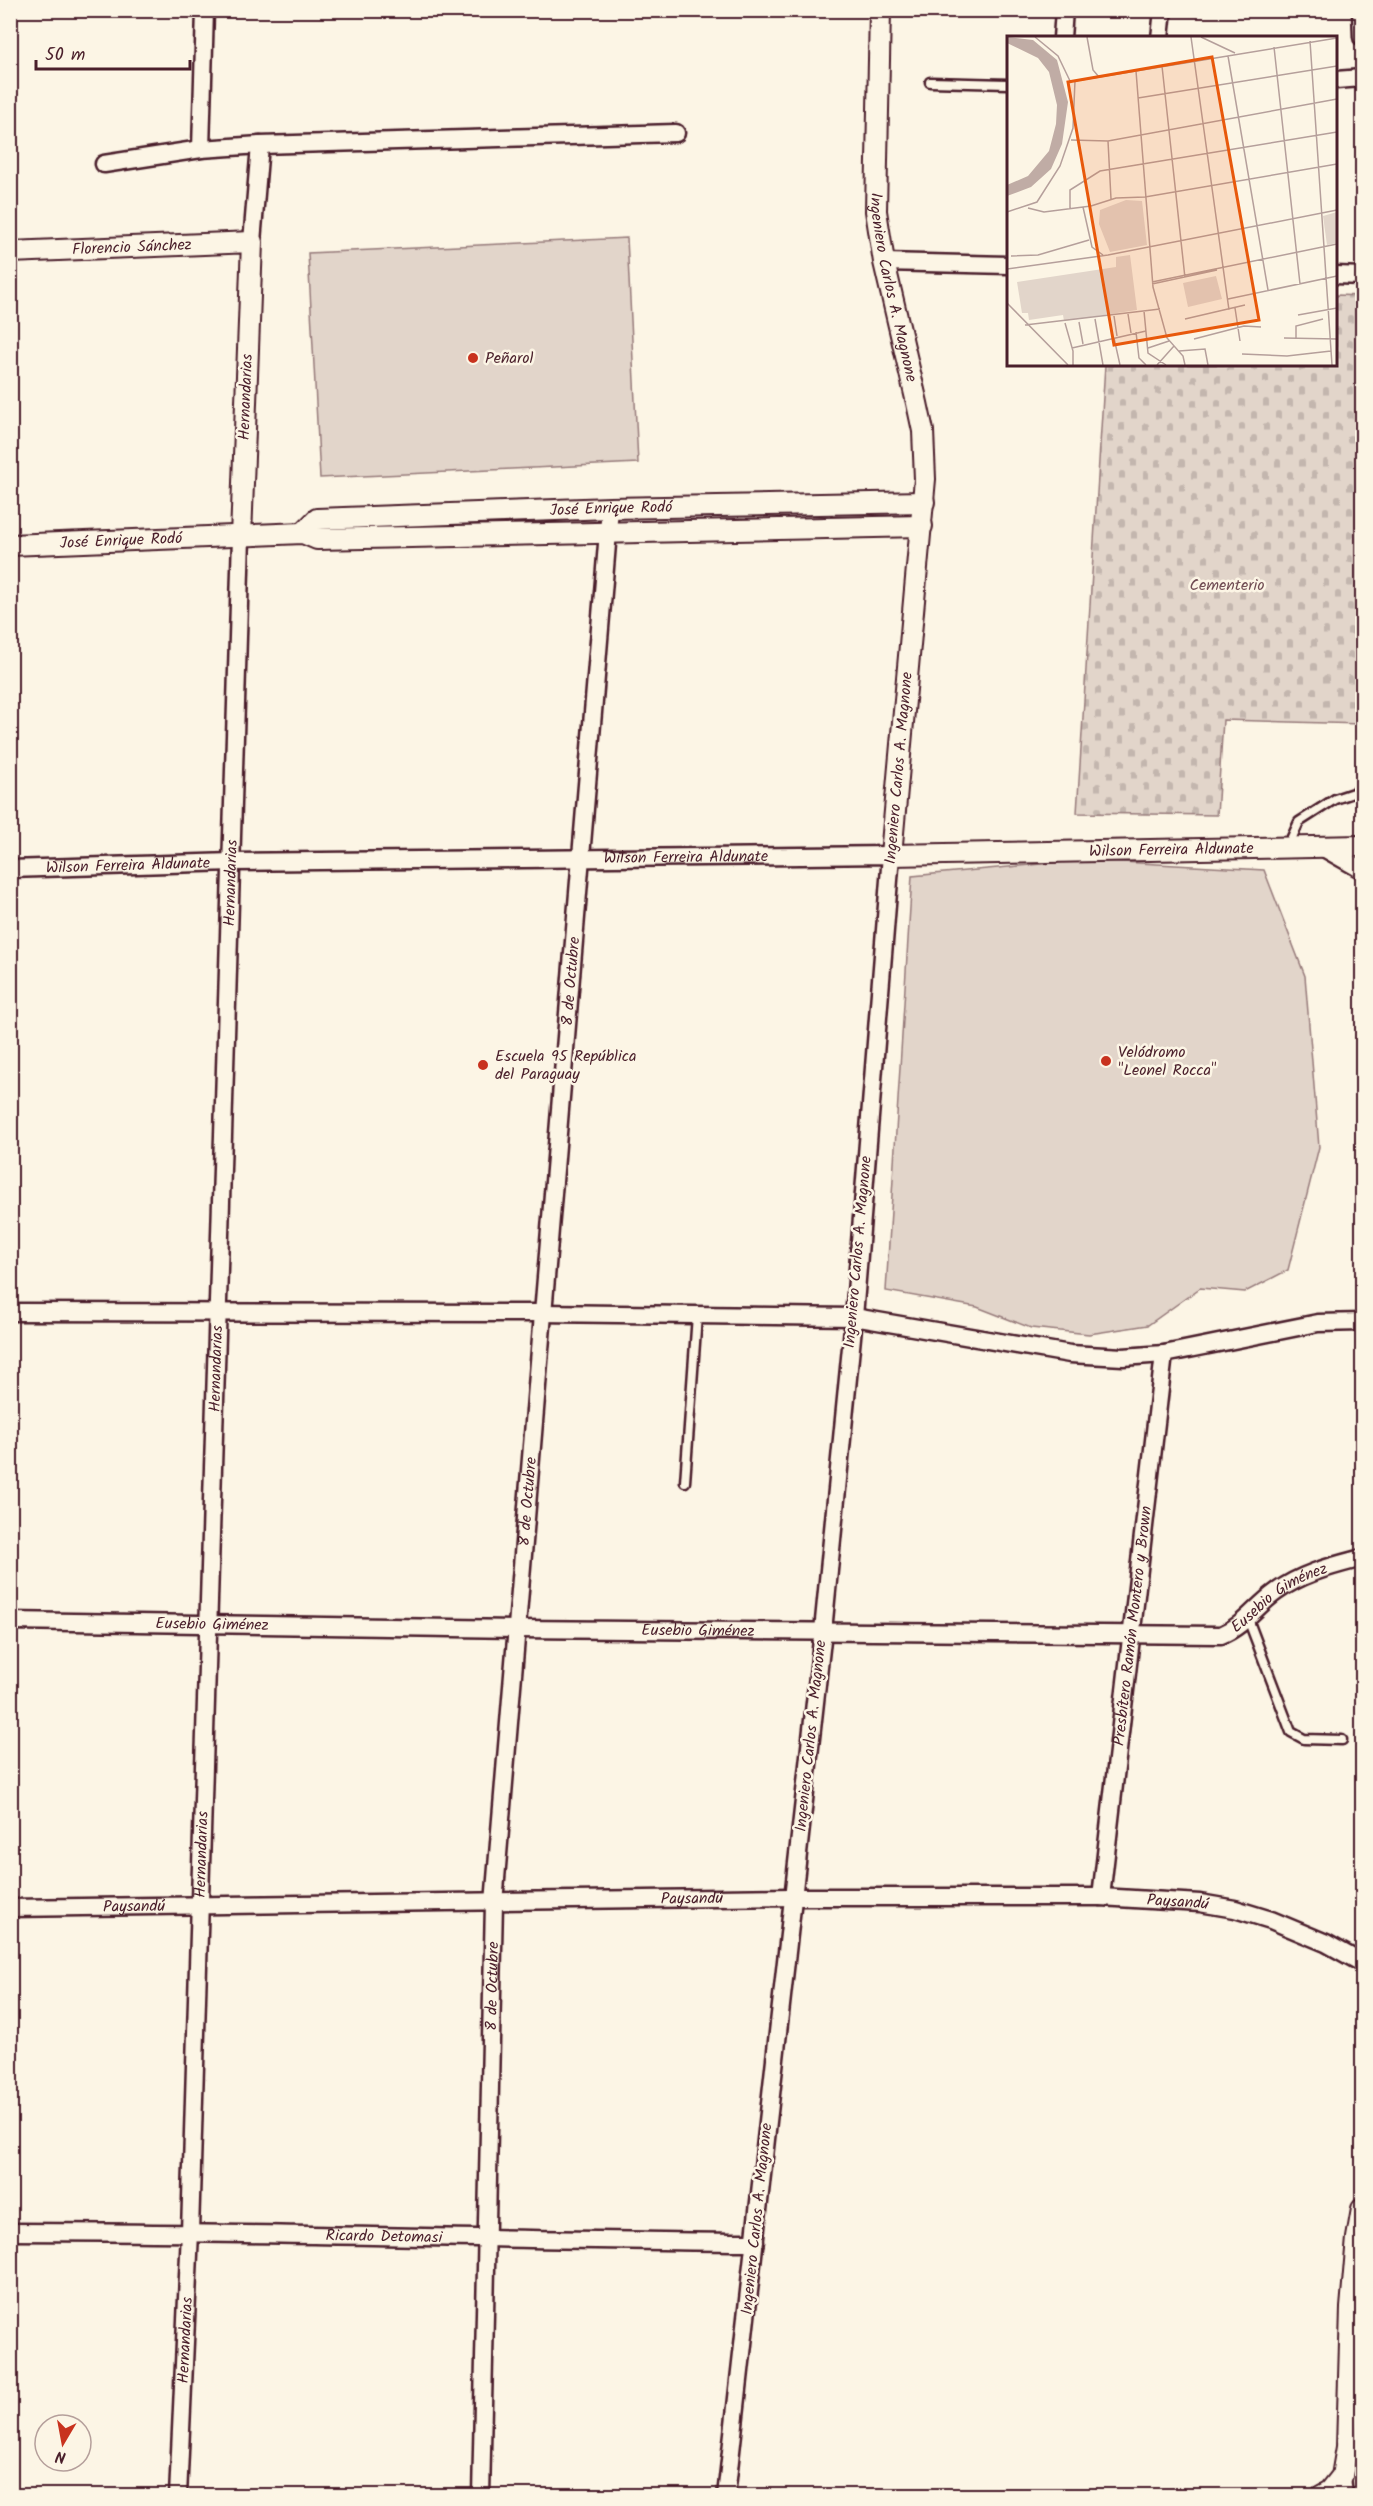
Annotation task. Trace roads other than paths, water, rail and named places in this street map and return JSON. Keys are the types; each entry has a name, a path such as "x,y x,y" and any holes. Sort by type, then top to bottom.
{"street":[{"path":"201,149 205,10"},
{"name":"Ingeniero Carlos A. Magnone","path":"726,2496 823,1631 854,1317 891,855 924,502 922,431 900,322 884,262 876,212 880,10"},
{"path":"1062,36 1064,10"},
{"path":"1160,36 1163,10"},
{"path":"1361,10 1362,37"},
{"path":"1337,80 1362,78"},
{"path":"104,164 201,149 260,145 676,133"},
{"path":"252,242 260,145"},
{"name":"Florencio Sánchez","path":"10,252 252,242"},
{"name":"Hernandarias","path":"178,2496 190,2232 241,537 252,242"},
{"path":"884,262 1007,265"},
{"path":"1337,275 1362,276"},
{"name":"José Enrique Rodó","path":"303,533 317,519 610,508 924,502"},
{"name":"8 de Octubre","path":"482,2496 494,1903 610,508"},
{"name":"José Enrique Rodó","path":"10,545 303,533 317,538 922,526"},
{"path":"1319,846 1362,870"},
{"name":"Wilson Ferreira Aldunate","path":"10,868 232,862 891,855 1362,846"},
{"path":"10,1312 542,1313 854,1317 1092,1356 1164,1354 1318,1323 1362,1322"},
{"name":"Presbítero Ramón Montero y Brown","path":"1101,1898 1164,1354"},
{"name":"Eusebio Giménez","path":"10,1621 516,1629 1221,1635 1234,1630 1276,1592 1297,1579 1322,1569 1362,1558"},
{"name":"Paysandú","path":"10,1908 793,1897 1101,1898 1200,1904 1235,1910 1326,1943 1362,1963"},
{"path":"1321,2496 1343,2486 1349,2413 1352,2308 1357,2238 1362,2209"},
{"name":"Ricardo Detomasi","path":"10,2232 190,2232 755,2242"}],"lane":[{"path":"930,82 1007,84"},
{"path":"1288,846 1299,822 1335,799 1362,790"},
{"path":"685,1482 697,1315"},
{"path":"1248,1619 1291,1732 1304,1739 1342,1740"}],"place":[{"name":"Peñarol","path":"473,358"},
{"name":"Velódromo \"Leonel Rocca\"","path":"1106,1061"},
{"name":"Escuela 95 República del Paraguay","path":"483,1065"}],"park label":[{"name":"Cementerio","path":"1227,585"}]}
